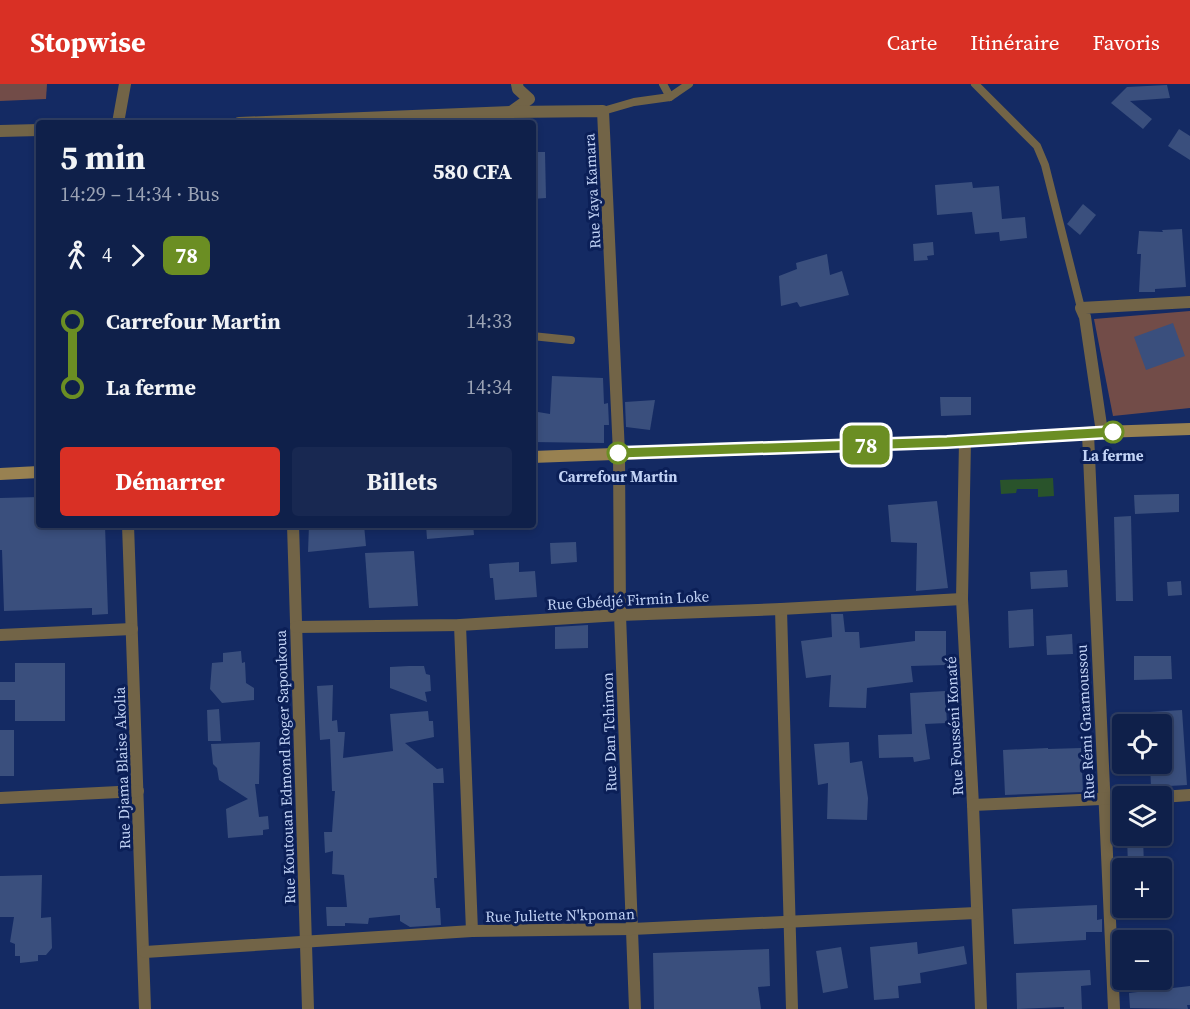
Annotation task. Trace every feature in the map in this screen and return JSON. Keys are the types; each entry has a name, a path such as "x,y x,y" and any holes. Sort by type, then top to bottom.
{"street":[{"path":"119,120 125,84"},
{"path":"511,112 529,99 518,89 517,84"},
{"name":"Rue Yaya Kamara","path":"313,120 511,112 603,111 618,453"},
{"path":"0,131 36,130"},
{"path":"1102,432 1085,317 1081,308 1190,303"},
{"path":"536,456 965,441 1190,429"},
{"name":"Rue Rémi Gnamoussou","path":"1088,434 1114,1009"},
{"name":"Rue Fousséni Konaté","path":"965,441 962,599 981,1009"},
{"name":"Rue Dan Tchimon","path":"618,453 620,615 635,1009"},
{"path":"0,474 36,472"},
{"name":"Rue Djama Blaise Akolia","path":"128,528 145,952 145,1009"},
{"name":"Rue Koutouan Edmond Roger Sapoukoua","path":"293,528 308,1009"},
{"name":"Rue Gbédjé Firmin Loke","path":"296,627 460,625 962,599"},
{"path":"781,609 792,1009"},
{"path":"460,625 472,931"},
{"path":"0,634 132,629"},
{"path":"0,798 138,791"},
{"path":"1172,796 1190,795"},
{"path":"973,805 1112,799"},
{"name":"Rue Juliette N'kpoman","path":"145,952 472,931 632,929 976,913"}],"lane":[{"path":"663,84 670,98"},
{"path":"603,111 634,102 670,98 689,84"},
{"path":"975,84 1037,146 1045,165 1081,308"},
{"path":"536,336 571,340"}],"shaded area":[{"path":"0,84 47,84 46,99 0,101"},
{"path":"1190,311 1190,408 1113,416 1094,319"},
{"path":"1053,478 1054,496 1038,497 1038,489 1017,489 1016,493 1001,494 1000,480"}],"building":[{"path":"1167,85 1170,98 1130,101 1152,119 1143,129 1111,103 1127,87"},
{"path":"1179,129 1190,136 1190,160 1168,146"},
{"path":"536,152 545,152 546,198 536,199"},
{"path":"972,182 973,188 999,186 1002,219 1025,217 1027,238 1000,241 999,232 975,234 972,212 937,215 935,185"},
{"path":"1083,204 1096,215 1080,235 1067,224"},
{"path":"1182,229 1186,287 1139,292 1141,254 1137,254 1139,231 1163,232 1162,230"},
{"path":"933,242 934,255 927,256 928,260 914,261 913,244"},
{"path":"827,254 830,275 842,271 849,295 800,307 797,302 781,306 779,276 797,269 796,263"},
{"path":"1173,323 1185,356 1146,370 1134,337"},
{"path":"552,376 603,378 604,404 608,403 609,425 604,425 604,443 536,442 536,412 550,414"},
{"path":"940,397 971,397 971,415 941,416"},
{"path":"655,400 650,430 626,427 625,402"},
{"path":"1179,494 1179,512 1135,514 1134,495"},
{"path":"36,497 36,528 105,528 108,614 92,615 92,608 4,611 2,550 0,550 0,498"},
{"path":"937,501 948,588 916,591 917,543 891,542 888,505"},
{"path":"1131,516 1133,601 1116,601 1114,517"},
{"path":"309,528 364,528 366,546 308,552"},
{"path":"426,528 473,528 474,535 427,539"},
{"path":"576,542 577,562 551,564 550,543"},
{"path":"414,551 418,606 369,608 365,553"},
{"path":"519,562 519,572 535,571 537,597 495,600 489,564"},
{"path":"1067,570 1068,587 1031,589 1030,572"},
{"path":"1181,581 1182,595 1168,596 1167,582"},
{"path":"1033,609 1034,646 1009,648 1008,611"},
{"path":"831,614 843,614 845,632 859,632 860,648 915,641 915,631 946,631 946,665 911,666 913,682 867,688 866,708 829,707 831,675 806,678 801,641 832,637"},
{"path":"588,625 588,648 555,649 555,627"},
{"path":"1072,634 1073,654 1047,655 1046,636"},
{"path":"241,651 242,663 245,662 246,683 254,688 254,700 222,703 210,689 212,663 223,662 223,653"},
{"path":"1134,656 1171,656 1172,679 1134,680"},
{"path":"15,663 65,663 65,721 15,721 15,700 0,700 0,682 15,682"},
{"path":"424,666 426,674 430,675 431,691 425,692 427,702 390,688 390,667"},
{"path":"333,685 332,721 337,720 338,732 345,732 343,758 393,751 390,714 428,711 429,721 433,721 434,737 405,743 437,769 443,768 444,783 433,783 437,878 434,878 436,908 440,908 441,925 410,927 400,921 400,915 369,918 368,924 345,923 345,926 327,926 326,907 347,907 344,875 332,874 333,851 325,853 324,832 332,832 335,791 332,791 330,739 320,740 317,686"},
{"path":"945,691 947,723 925,724 930,759 914,762 913,757 879,758 878,735 912,734 910,693"},
{"path":"219,709 221,741 208,741 207,710"},
{"path":"1182,710 1187,785 1151,786 1150,774 1172,774 1172,714 1117,714"},
{"path":"0,730 14,730 14,776 0,776"},
{"path":"260,742 259,784 255,784 259,817 268,816 269,829 263,830 263,835 228,838 226,809 248,799 219,780 217,768 213,764 211,744"},
{"path":"849,742 850,763 862,761 868,798 867,820 827,819 828,783 818,785 814,744"},
{"path":"1081,748 1083,792 1005,795 1003,750"},
{"path":"1127,846 1143,846 1144,858 1128,858"},
{"path":"42,875 41,918 51,917 52,948 46,955 38,955 38,961 20,963 20,956 15,956 15,944 10,942 14,917 0,917 0,876"},
{"path":"1097,905 1097,920 1102,919 1102,932 1086,932 1086,940 1014,944 1012,909"},
{"path":"917,942 918,954 964,946 967,964 920,973 921,983 898,986 899,998 874,1000 870,947"},
{"path":"841,947 848,988 823,993 816,951"},
{"path":"769,949 770,986 758,987 761,1009 654,1009 653,953"},
{"path":"1090,970 1091,985 1081,986 1082,1009 1064,1009 1064,1007 1017,1009 1016,973"},
{"path":"1190,986 1188,1009 1130,1008 1129,993 1172,990 1172,988"}],"bus line":[{"name":"78","path":"618,453 947,442 1113,432"}],"place":[{"name":"La ferme","path":"1113,432"},
{"name":"Carrefour Martin","path":"618,453"}]}
